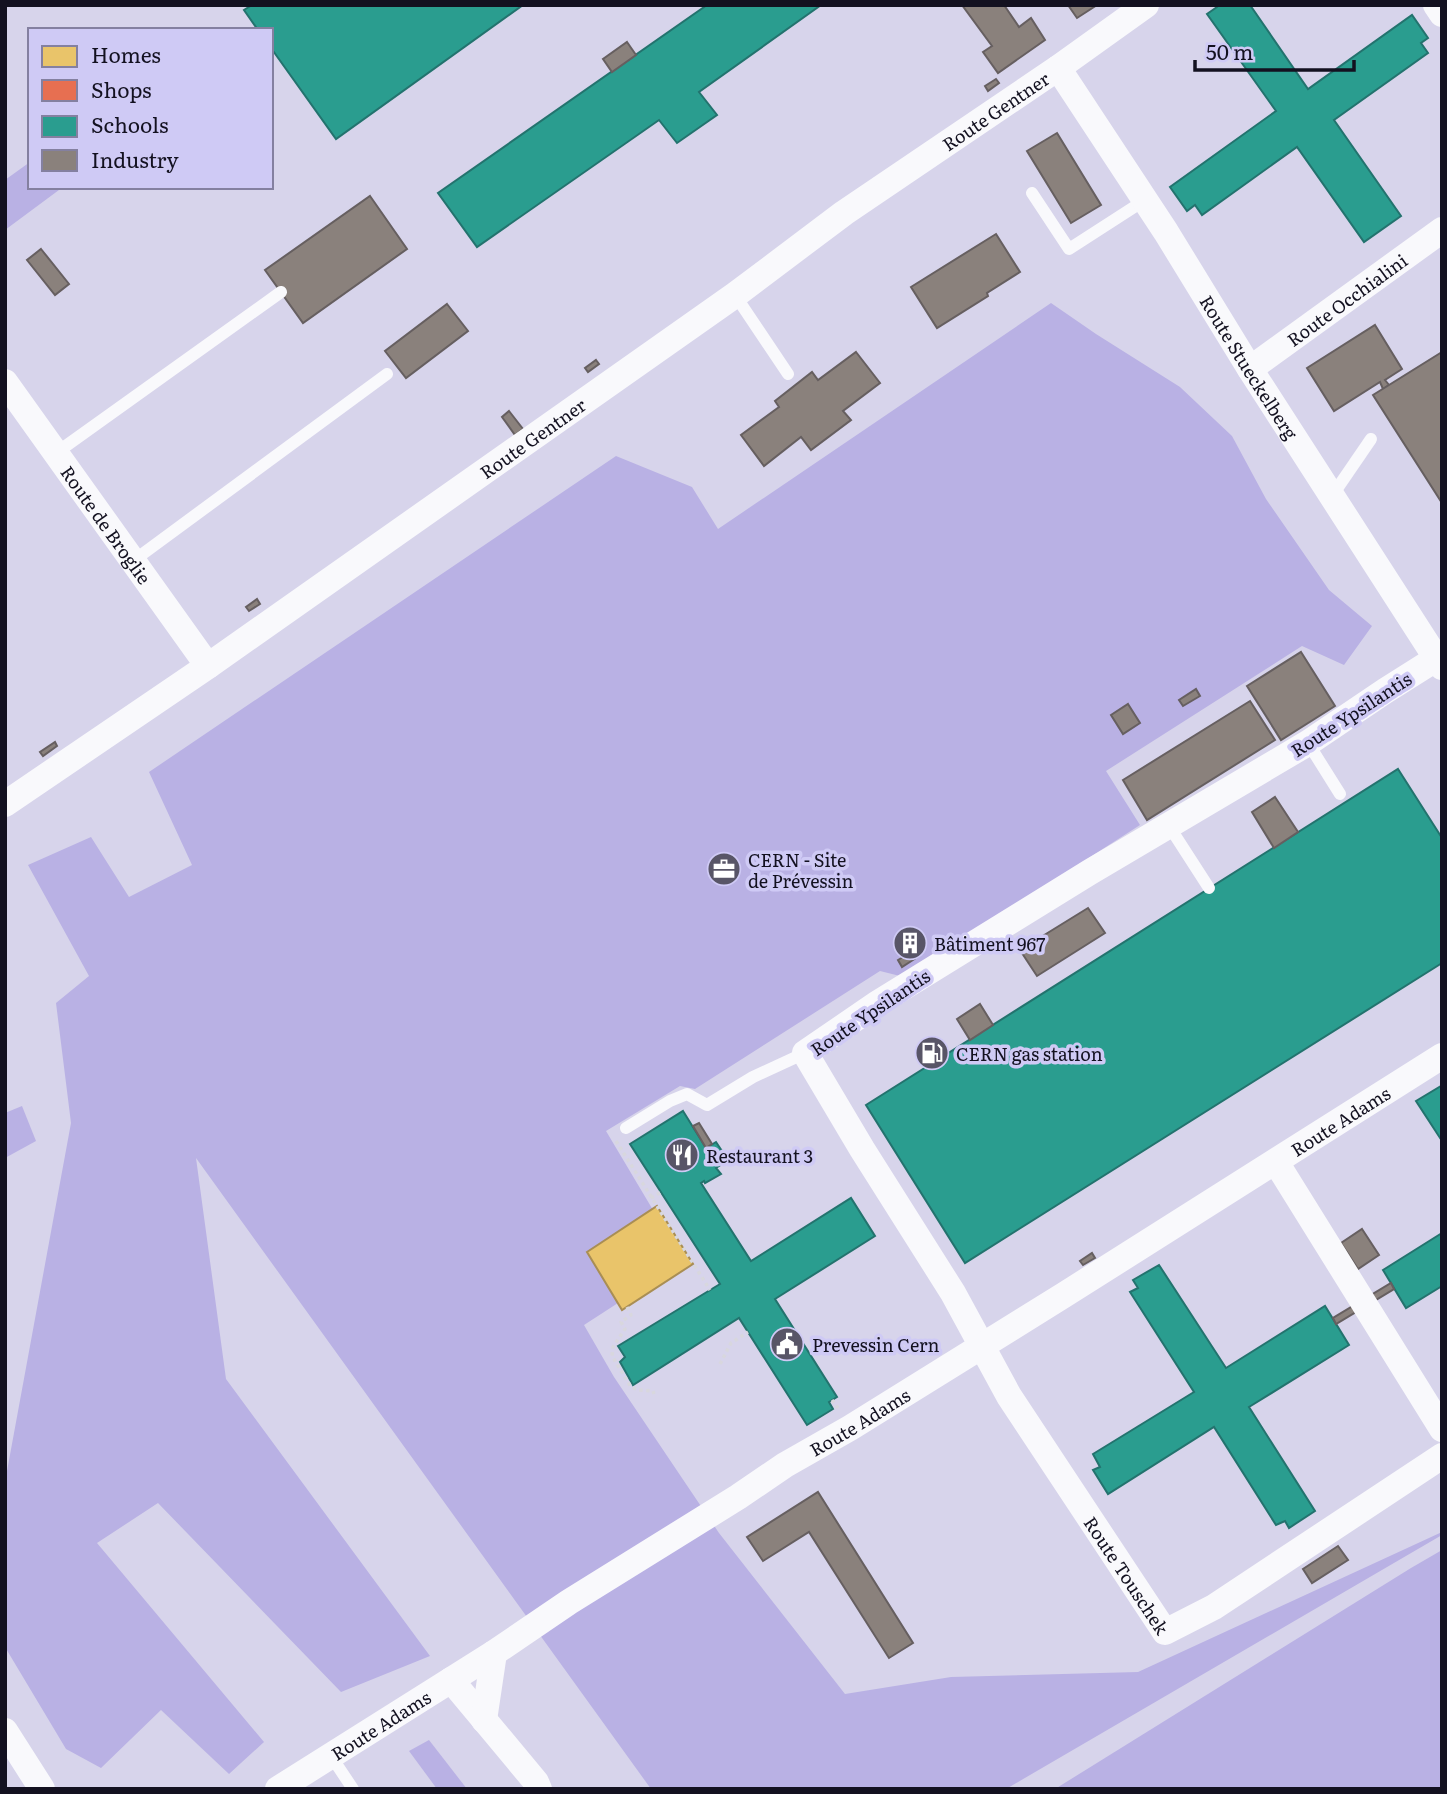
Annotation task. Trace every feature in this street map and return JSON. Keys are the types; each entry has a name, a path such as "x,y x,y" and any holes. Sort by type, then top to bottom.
{"street":[{"name":"Route Gentner","path":"5,804 208,666 735,295 844,213 1146,5"},
{"path":"1436,5 1442,13"},
{"name":"Route Stueckelberg","path":"1058,68 1145,200 1331,497 1440,660"},
{"name":"Route Occhialini","path":"1250,369 1442,230"},
{"name":"Route de Broglie","path":"5,382 208,666"},
{"name":"Route Ypsilantis","path":"981,1345 953,1293 805,1053 878,1003 1078,879 1308,743 1385,691 1440,660"},
{"name":"Route Adams","path":"278,1789 785,1465 850,1428 1442,1056"},
{"path":"1276,1162 1442,1429"},
{"name":"Route Touschek","path":"981,1345 1009,1396 1165,1632 1213,1607 1442,1456"},
{"path":"484,1720 494,1653"},
{"path":"451,1680 540,1786"},
{"path":"5,1731 42,1789"}],"lane":[{"path":"1032,193 1069,249 1145,200"},
{"path":"56,453 281,292"},
{"path":"735,295 788,374"},
{"path":"133,561 387,374"},
{"path":"1331,497 1371,439"},
{"path":"1308,743 1340,794"},
{"path":"1169,825 1209,888"},
{"path":"626,1128 670,1101 688,1094 707,1105 753,1077 805,1053"},
{"path":"331,1756 353,1789"}],"path":[{"path":"626,1128 625,1126 611,1134 710,1290"},
{"path":"650,1198 660,1192"},
{"path":"626,1307 631,1315 621,1322 625,1329 613,1347 612,1356 631,1387 653,1391 654,1394"},
{"path":"720,1364 732,1343 748,1332"}],"shaded area":[{"path":"28,163 28,189 60,189 5,230 5,180"},
{"path":"1051,303 1180,387 1232,436 1266,499 1329,590 1372,626 1344,665 1302,646 1106,771 1140,825 904,977 880,971 695,1089 680,1086 606,1131 653,1210 587,1252 618,1303 584,1325 614,1377 719,1533 845,1694 951,1677 1138,1672 1442,1532 1442,1535 1006,1789 651,1789 196,1158 226,1379 430,1656 341,1692 158,1503 97,1543 264,1742 229,1774 161,1710 101,1768 66,1749 5,1647 5,1482 71,1123 56,1003 89,976 28,865 91,837 129,897 192,865 149,772 616,456 692,487 718,529"},
{"path":"22,1106 36,1141 5,1158 5,1113"},
{"path":"1442,1550 1442,1789 1055,1789 1411,1568"},
{"path":"429,1740 467,1789 437,1789 409,1751"}],"building: Homes":[{"path":"657,1206 693,1264 622,1310 587,1252"}],"building: Shops":[{"path":"939,1046 943,1053 926,1064 922,1058"}],"building: Schools":[{"path":"252,5 523,5 336,139 273,51 273,28 257,28 244,10"},
{"path":"707,5 821,5 699,92 717,115 677,143 659,120 477,247 438,193"},
{"path":"1216,5 1250,5 1308,89 1412,15 1428,38 1421,43 1428,53 1334,120 1401,216 1364,242 1297,147 1202,215 1195,205 1187,211 1170,187 1276,111 1207,14 1217,7"},
{"path":"1398,769 1442,838 1442,963 965,1263 866,1105"},
{"path":"1442,1087 1442,1141 1416,1101"},
{"path":"683,1111 706,1148 716,1142 728,1160 716,1168 721,1174 701,1183 751,1261 851,1198 875,1236 775,1299 837,1397 829,1402 833,1409 807,1425 739,1318 633,1385 620,1362 625,1357 618,1346 720,1284 630,1144"},
{"path":"1442,1233 1442,1286 1406,1308 1383,1270"},
{"path":"1159,1265 1226,1368 1325,1306 1349,1345 1249,1407 1315,1511 1289,1528 1285,1521 1276,1525 1214,1427 1108,1494 1093,1470 1100,1467 1093,1454 1194,1392 1130,1292 1138,1288 1133,1280"}],"building: Industry":[{"path":"962,5 1004,5 1019,27 1031,18 1045,40 998,73 983,52 992,46"},
{"path":"1068,5 1097,5 1077,18"},
{"path":"627,42 636,55 612,72 603,59"},
{"path":"996,79 999,83 988,91 985,86"},
{"path":"1057,133 1101,205 1071,223 1027,151"},
{"path":"370,196 407,249 303,323 265,270"},
{"path":"996,234 1020,272 937,328 911,287"},
{"path":"41,249 69,284 55,295 27,260"},
{"path":"447,304 468,331 406,378 385,351"},
{"path":"1375,325 1402,369 1385,380 1389,385 1383,389 1380,382 1334,411 1307,368"},
{"path":"856,352 880,383 843,411 851,420 811,450 801,437 764,466 741,435 779,407 775,401 812,372 818,380"},
{"path":"1442,352 1442,503 1373,395"},
{"path":"596,360 599,364 588,372 585,368"},
{"path":"509,411 523,429 515,435 502,417"},
{"path":"257,599 260,604 249,611 246,607"},
{"path":"1301,652 1335,706 1281,740 1247,686"},
{"path":"1196,689 1200,696 1183,706 1179,700"},
{"path":"1250,701 1275,740 1147,820 1123,780"},
{"path":"1128,704 1140,723 1123,734 1111,715"},
{"path":"55,742 57,746 43,756 40,752"},
{"path":"1275,797 1298,832 1274,848 1252,812"},
{"path":"1088,908 1105,933 1037,976 1020,950"},
{"name":"Bâtiment 967","path":"916,933 921,943 904,953 899,944"},
{"path":"915,950 919,956 902,967 898,960"},
{"path":"980,1004 993,1025 970,1040 957,1019"},
{"path":"699,1123 712,1144 706,1148 693,1126"},
{"path":"1362,1229 1379,1255 1358,1269 1341,1243"},
{"path":"1092,1253 1095,1258 1083,1265 1080,1261"},
{"path":"1391,1283 1394,1289 1336,1324 1333,1318"},
{"path":"818,1492 913,1643 889,1658 809,1532 763,1561 747,1537"},
{"path":"1338,1546 1348,1560 1312,1583 1303,1569"}],"place":[{"name":"CERN - Site de Prévessin","path":"724,869"},
{"name":"Bâtiment 967","path":"910,943"},
{"name":"CERN gas station","path":"932,1053"},
{"name":"Restaurant 3","path":"682,1155"},
{"name":"Prevessin Cern","path":"787,1344"}]}
